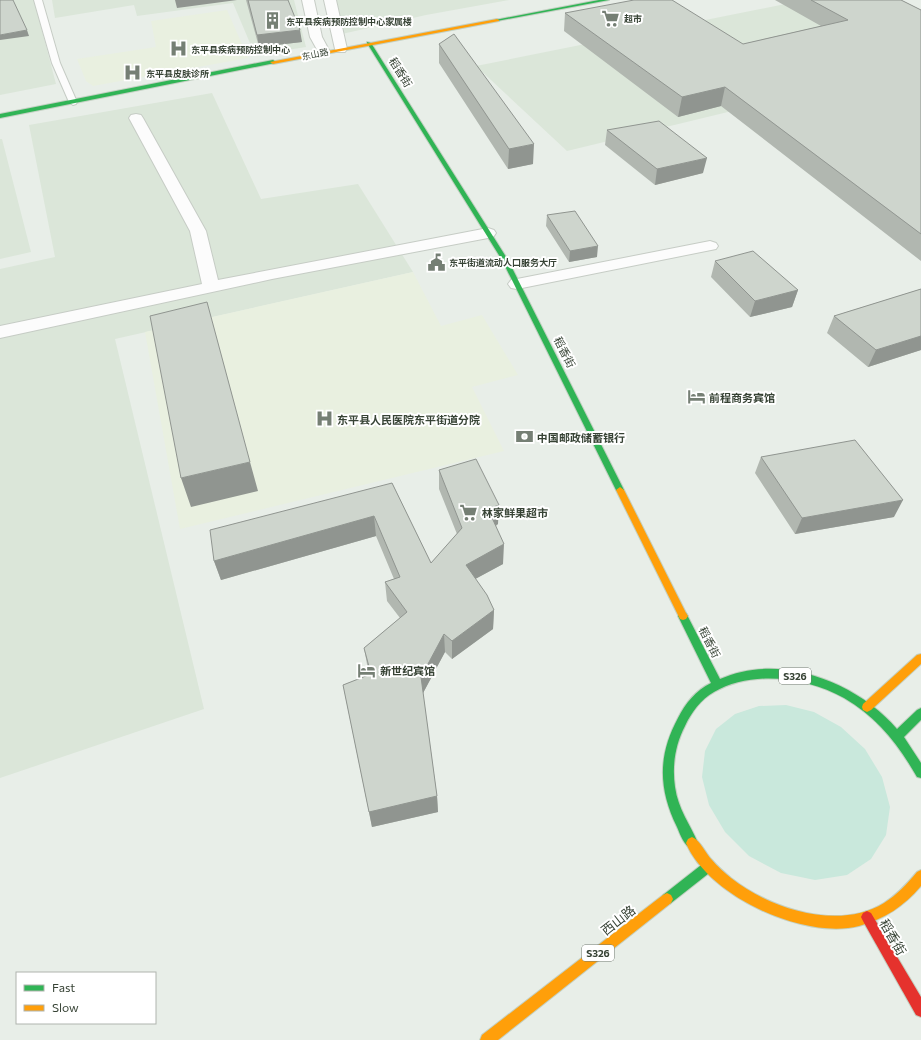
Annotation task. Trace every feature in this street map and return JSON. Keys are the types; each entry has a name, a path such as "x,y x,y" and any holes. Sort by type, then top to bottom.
{"main road":[{"name":"东山路","path":"0,116 368,43 607,0"},
{"name":"稻香街","path":"368,43 488,233 517,284 717,684"},
{"path":"867,707 921,658"},
{"name":"S326","path":"921,773 897,736 867,707 829,686 806,678 784,674 759,673 738,677 717,684 700,695 685,710 675,729 669,749 668,772 671,796 680,820 693,845 709,866 734,888 758,903 787,916 815,922 844,922 867,917 893,906 910,892 921,876"},
{"path":"897,736 921,712"},
{"name":"西山路","path":"486,1040 709,866"},
{"name":"稻香街","path":"867,917 921,1010"}],"street":[{"path":"308,0 316,37 324,52"},
{"path":"330,0 341,49"},
{"path":"136,118 198,231 211,287"},
{"path":"0,332 272,274 488,233"},
{"path":"517,284 710,246"}],"lane":[{"path":"38,0 56,63 73,102"}],"shaded area":[{"path":"0,0 34,0 56,84 0,95"},
{"path":"52,0 294,0 306,47 255,55 233,3 137,16 134,5 55,18"},
{"path":"325,0 509,0 426,15 333,36"},
{"path":"805,0 921,65 567,151 476,66"},
{"path":"227,10 248,58 93,86 86,81 77,59 156,47 151,21"},
{"path":"212,93 261,199 358,184 413,272 115,339 204,709 0,778 0,269 55,257 29,125"},
{"path":"0,139 2,139 31,252 0,259"},
{"name":"东平县人民医院东平街道分院","path":"413,272 441,326 482,315 518,375 472,387 504,451 180,529 145,332"},
{"path":"786,705 814,712 841,727 865,749 882,777 890,807 886,835 871,859 847,875 815,880 781,873 749,856 725,832 709,805 702,777 705,751 716,729 735,714 759,706"}],"building":[{"path":"0,0 13,0 27,30 0,35"},
{"name":"东平县疾病预防控制中心家属楼","path":"248,0 288,0 300,30 257,35"},
{"path":"634,0 672,0 743,44 848,20 811,0 901,0 921,10 921,234 725,87 682,97 565,13"},
{"path":"454,34 534,144 509,149 439,44"},
{"path":"659,121 707,158 657,169 607,130"},
{"path":"575,211 598,246 570,251 547,215"},
{"path":"753,251 798,290 755,301 715,261"},
{"path":"921,289 921,336 876,350 834,316"},
{"path":"207,302 250,462 181,478 150,316"},
{"path":"855,440 903,500 802,518 761,457"},
{"path":"476,459 499,505 488,509 504,544 466,565 487,595 494,610 452,641 444,634 421,677 437,796 369,812 343,685 371,674 364,648 407,612 385,582 400,577 374,516 214,561 210,530 392,483 431,563 462,528 439,470"}],"traffic: fast":[{"path":"497,20 607,0"},
{"path":"369,43 505,260 620,490"},
{"path":"0,116 273,62"},
{"path":"683,616 717,684"},
{"path":"692,843 682,826 669,789 668,766 672,743 688,708 709,689 734,678 761,674 790,675 819,683 847,694 871,710 886,724 905,747 921,773"},
{"path":"897,736 921,713"},
{"path":"667,899 709,866"}],"traffic: slow":[{"path":"273,62 497,20"},
{"path":"620,490 683,616"},
{"path":"867,707 921,658"},
{"path":"692,843 707,864 727,883 751,899 777,911 804,919 831,922 858,920 883,911 899,900 921,876"},
{"path":"487,1040 667,899"}],"traffic: jam":[{"path":"867,917 921,1010"}],"place":[{"name":"超市","path":"611,18"},
{"name":"东平县疾病预防控制中心家属楼","path":"273,21"},
{"name":"东平县疾病预防控制中心","path":"178,49"},
{"name":"东平县皮肤诊所","path":"133,73"},
{"name":"东平街道流动人口服务大厅","path":"436,262"},
{"name":"前程商务宾馆","path":"696,397"},
{"name":"东平县人民医院东平街道分院","path":"324,419"},
{"name":"中国邮政储蓄银行","path":"524,437"},
{"name":"林家鲜果超市","path":"469,512"},
{"name":"新世纪宾馆","path":"367,670"}]}
